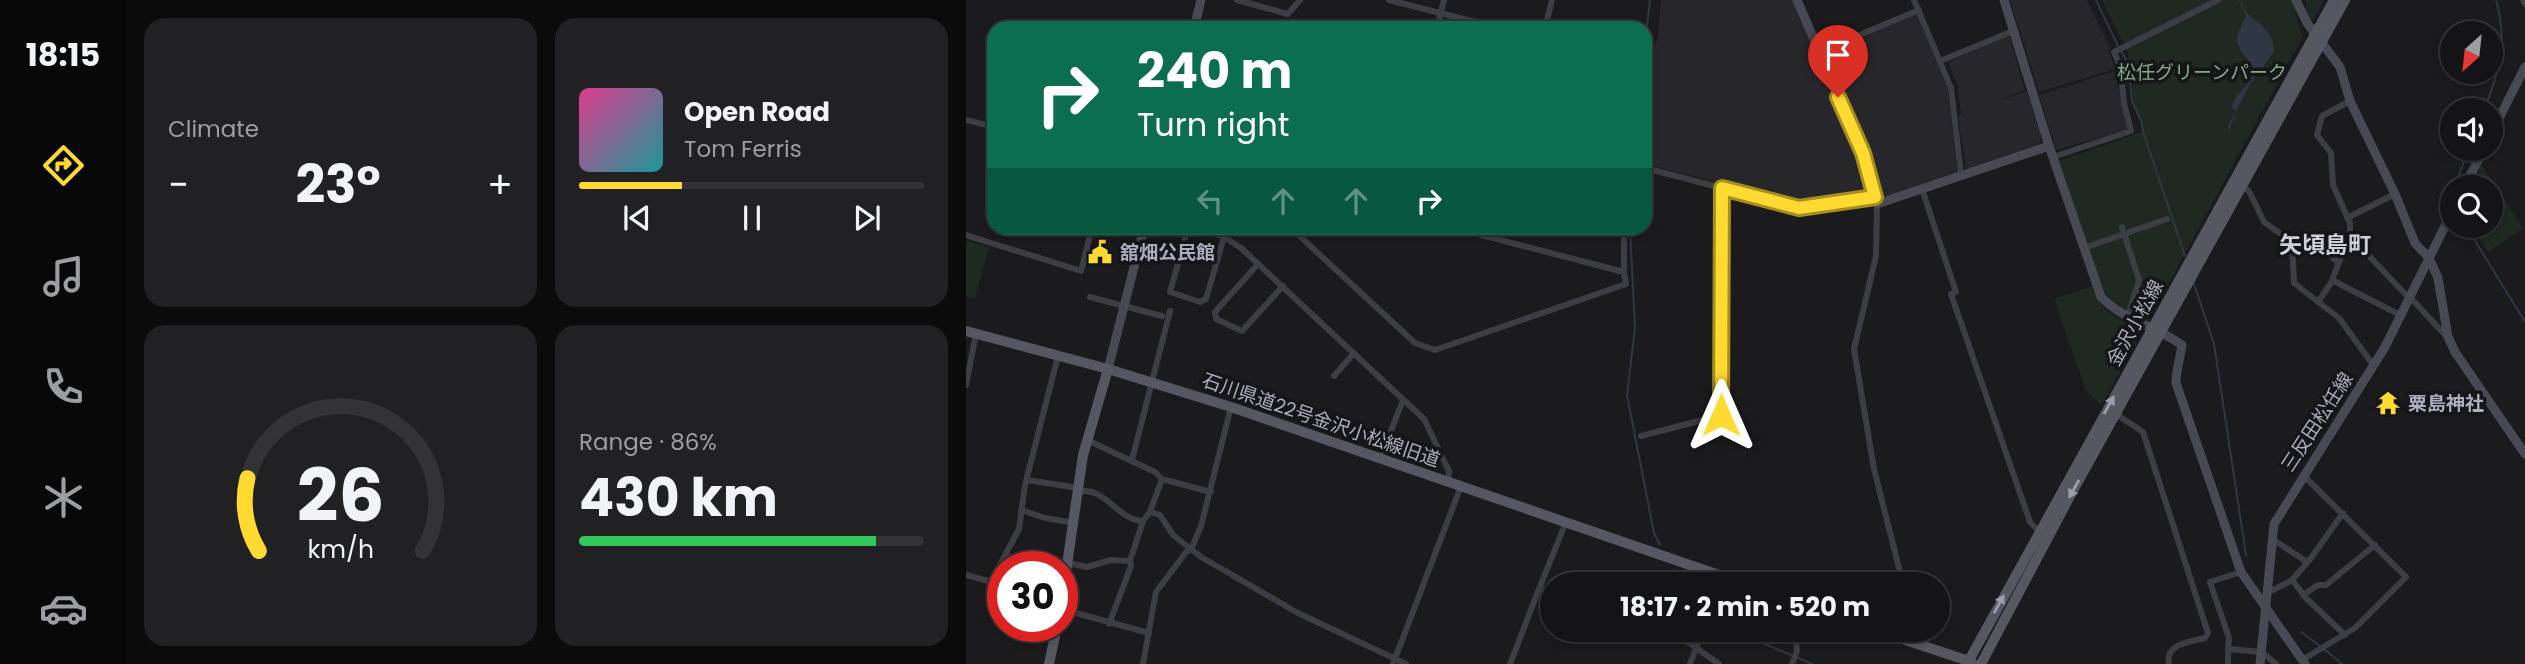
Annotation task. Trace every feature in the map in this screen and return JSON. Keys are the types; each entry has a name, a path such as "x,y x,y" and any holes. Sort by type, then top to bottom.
{"main road":[{"name":"金沢小松線","path":"1974,663 2039,531 2241,186 2318,37 2334,0"},
{"name":"金沢小松線","path":"1974,663 2116,414 2156,330 2318,37 2345,0"},
{"name":"石川県道22号金沢小松線旧道","path":"971,332 1108,369 1231,407 1566,522 1698,572"},
{"path":"1070,551 1087,440 1108,369"},
{"path":"1049,664 1054,642"},
{"path":"1923,642 1974,663"}],"street":[{"path":"1196,21 1201,0"},
{"path":"1237,0 1288,14 1300,0"},
{"path":"1389,0 1472,21"},
{"path":"1439,21 1444,0"},
{"path":"1547,21 1552,0"},
{"path":"1797,0 1863,153 1876,201 1876,256 1854,349 1874,469 1900,572"},
{"path":"1914,0 1951,88 1961,174"},
{"path":"2004,0 2049,146 2101,297 2113,309 2182,345 2176,368 2176,383 2242,572 2304,662 2355,628 2406,577 2304,476"},
{"path":"2053,157 2131,131 2124,103 2120,66 2114,52 2218,0"},
{"path":"2296,0 2307,23 2340,67 2350,102 2395,194 2415,243 2428,258 2438,278 2448,338"},
{"path":"1819,52 1919,10"},
{"path":"1940,61 2013,31"},
{"path":"2503,110 2525,66"},
{"path":"2318,302 2333,280 2350,236 2347,218 2333,185 2331,153 2317,135 2322,116 2350,102"},
{"path":"966,120 987,125"},
{"path":"1652,170 1799,208 1876,201 1922,189 2049,146"},
{"path":"2241,186 2249,191 2264,222 2292,243"},
{"path":"1641,436 1721,415 1722,188"},
{"path":"1922,189 1956,292 1951,294 2030,522 2039,531"},
{"path":"2347,218 2395,194"},
{"path":"2084,248 2123,231 2167,219"},
{"path":"2123,231 2139,280 2128,316"},
{"path":"966,235 1081,271 1090,235"},
{"path":"1108,369 1142,235"},
{"path":"1186,235 1170,292 1200,302 1206,299 1224,237"},
{"path":"1218,235 1241,248 1423,419 1449,471 1448,482"},
{"path":"1299,235 1415,343 1435,350 1626,284 1623,235"},
{"path":"1481,235 1624,272"},
{"name":"三反田松任線","path":"2260,664 2274,524 2374,366 2440,235"},
{"path":"2350,236 2448,338 2525,454"},
{"path":"2292,243 2309,239 2339,263"},
{"path":"2292,243 2294,283 2339,318 2374,366"},
{"path":"1258,264 1215,313 1216,319 1242,331 1283,286"},
{"path":"2333,280 2400,315"},
{"path":"1090,297 1162,316"},
{"path":"1132,460 1170,311"},
{"path":"966,385 971,332"},
{"path":"1334,376 1354,353"},
{"path":"1007,551 1019,529 1027,480 1058,356"},
{"path":"1380,459 1403,400"},
{"path":"1143,664 1156,592 1187,551 1191,550 1201,526 1231,407"},
{"path":"2116,414 2143,432 2208,633 2204,638 2178,645 2169,651 2169,664"},
{"path":"1087,440 1155,472 1161,479 1211,492"},
{"path":"1109,624 1131,566 1130,561 1143,521 1150,512 1161,479"},
{"path":"1027,480 1087,490 1128,519 1143,521"},
{"path":"1394,662 1461,486"},
{"path":"1021,510 1045,518 1075,523"},
{"path":"1150,512 1160,516 1174,535 1191,550 1298,613 1394,662 1406,664"},
{"path":"2267,593 2292,580 2343,513"},
{"path":"1510,664 1566,522"},
{"path":"2272,539 2307,562"},
{"path":"2304,595 2318,585 2326,586 2375,545"},
{"path":"1078,566 1087,567 1111,560 1130,561"},
{"path":"2228,664 2229,638 2210,582 2242,572"},
{"path":"966,575 987,581"},
{"path":"2292,580 2345,635"},
{"path":"1078,614 1149,633"},
{"path":"1688,642 1719,664"},
{"path":"1689,664 1699,642"},
{"path":"1792,663 1797,651 1796,642"},
{"path":"2228,649 2262,652 2276,664"}],"shaded area":[{"path":"1661,0 1793,0 1862,162 1869,195 1800,203 1652,166 1652,55 1658,36"},
{"path":"2010,0 2087,0 2110,47 2108,49 2115,69 2039,92"},
{"path":"1914,14 1917,15 1948,90 1957,172 1887,196 1881,195 1872,157 1827,54"},
{"path":"2009,34 2025,90 1995,102 2027,91 2041,136 2039,144 1966,169 1958,116 1961,114 1958,87 1948,62"},
{"path":"2115,71 2128,125 2126,130 2056,150 2039,95"}],"green space":[{"name":"松任グリーンパーク","path":"2102,0 2294,0 2303,36 2148,322 2113,305 2102,288 2059,161 2144,131 2133,104 2128,53"},
{"name":"松任グリーンパーク","path":"2305,0 2324,0 2310,25 2305,10"},
{"path":"2481,164 2488,175 2476,175"},
{"path":"2503,198 2523,228 2488,252 2479,238 2503,238"},
{"path":"966,241 989,247 975,299 966,296"},
{"path":"2092,286 2102,306 2128,324 2138,338 2102,405 2086,391 2054,299"}],"water":[{"path":"2239,0 2248,14 2270,35 2274,52 2251,82 2237,109 2229,130 2231,145 2228,127 2236,110 2232,108 2233,102 2252,74 2250,64 2237,43 2238,32 2246,16"}],"waterway":[{"path":"1648,21 1650,0"},
{"path":"2096,0 2118,46"},
{"path":"2488,98 2500,56 2501,29 2496,0"},
{"path":"2121,51 2128,63 2132,101 2185,256"},
{"path":"2459,175 2464,161"},
{"path":"1630,235 1635,328 1627,395 1654,533 1660,545"},
{"path":"2473,238 2525,322"},
{"path":"2194,284 2214,344 2246,555"},
{"path":"2301,632 2320,646"},
{"path":"1760,642 1791,655"},
{"path":"2324,649 2342,664"},
{"path":"1796,657 1812,664"}],"place":[{"name":"舘畑公民館","path":"1100,252"},
{"name":"粟島神社","path":"2388,403"}],"district":[{"name":"矢頃島町","path":"2325,245"}],"route":[{"path":"1721,415 1722,188 1799,208 1875,197 1863,153 1838,97"}]}
